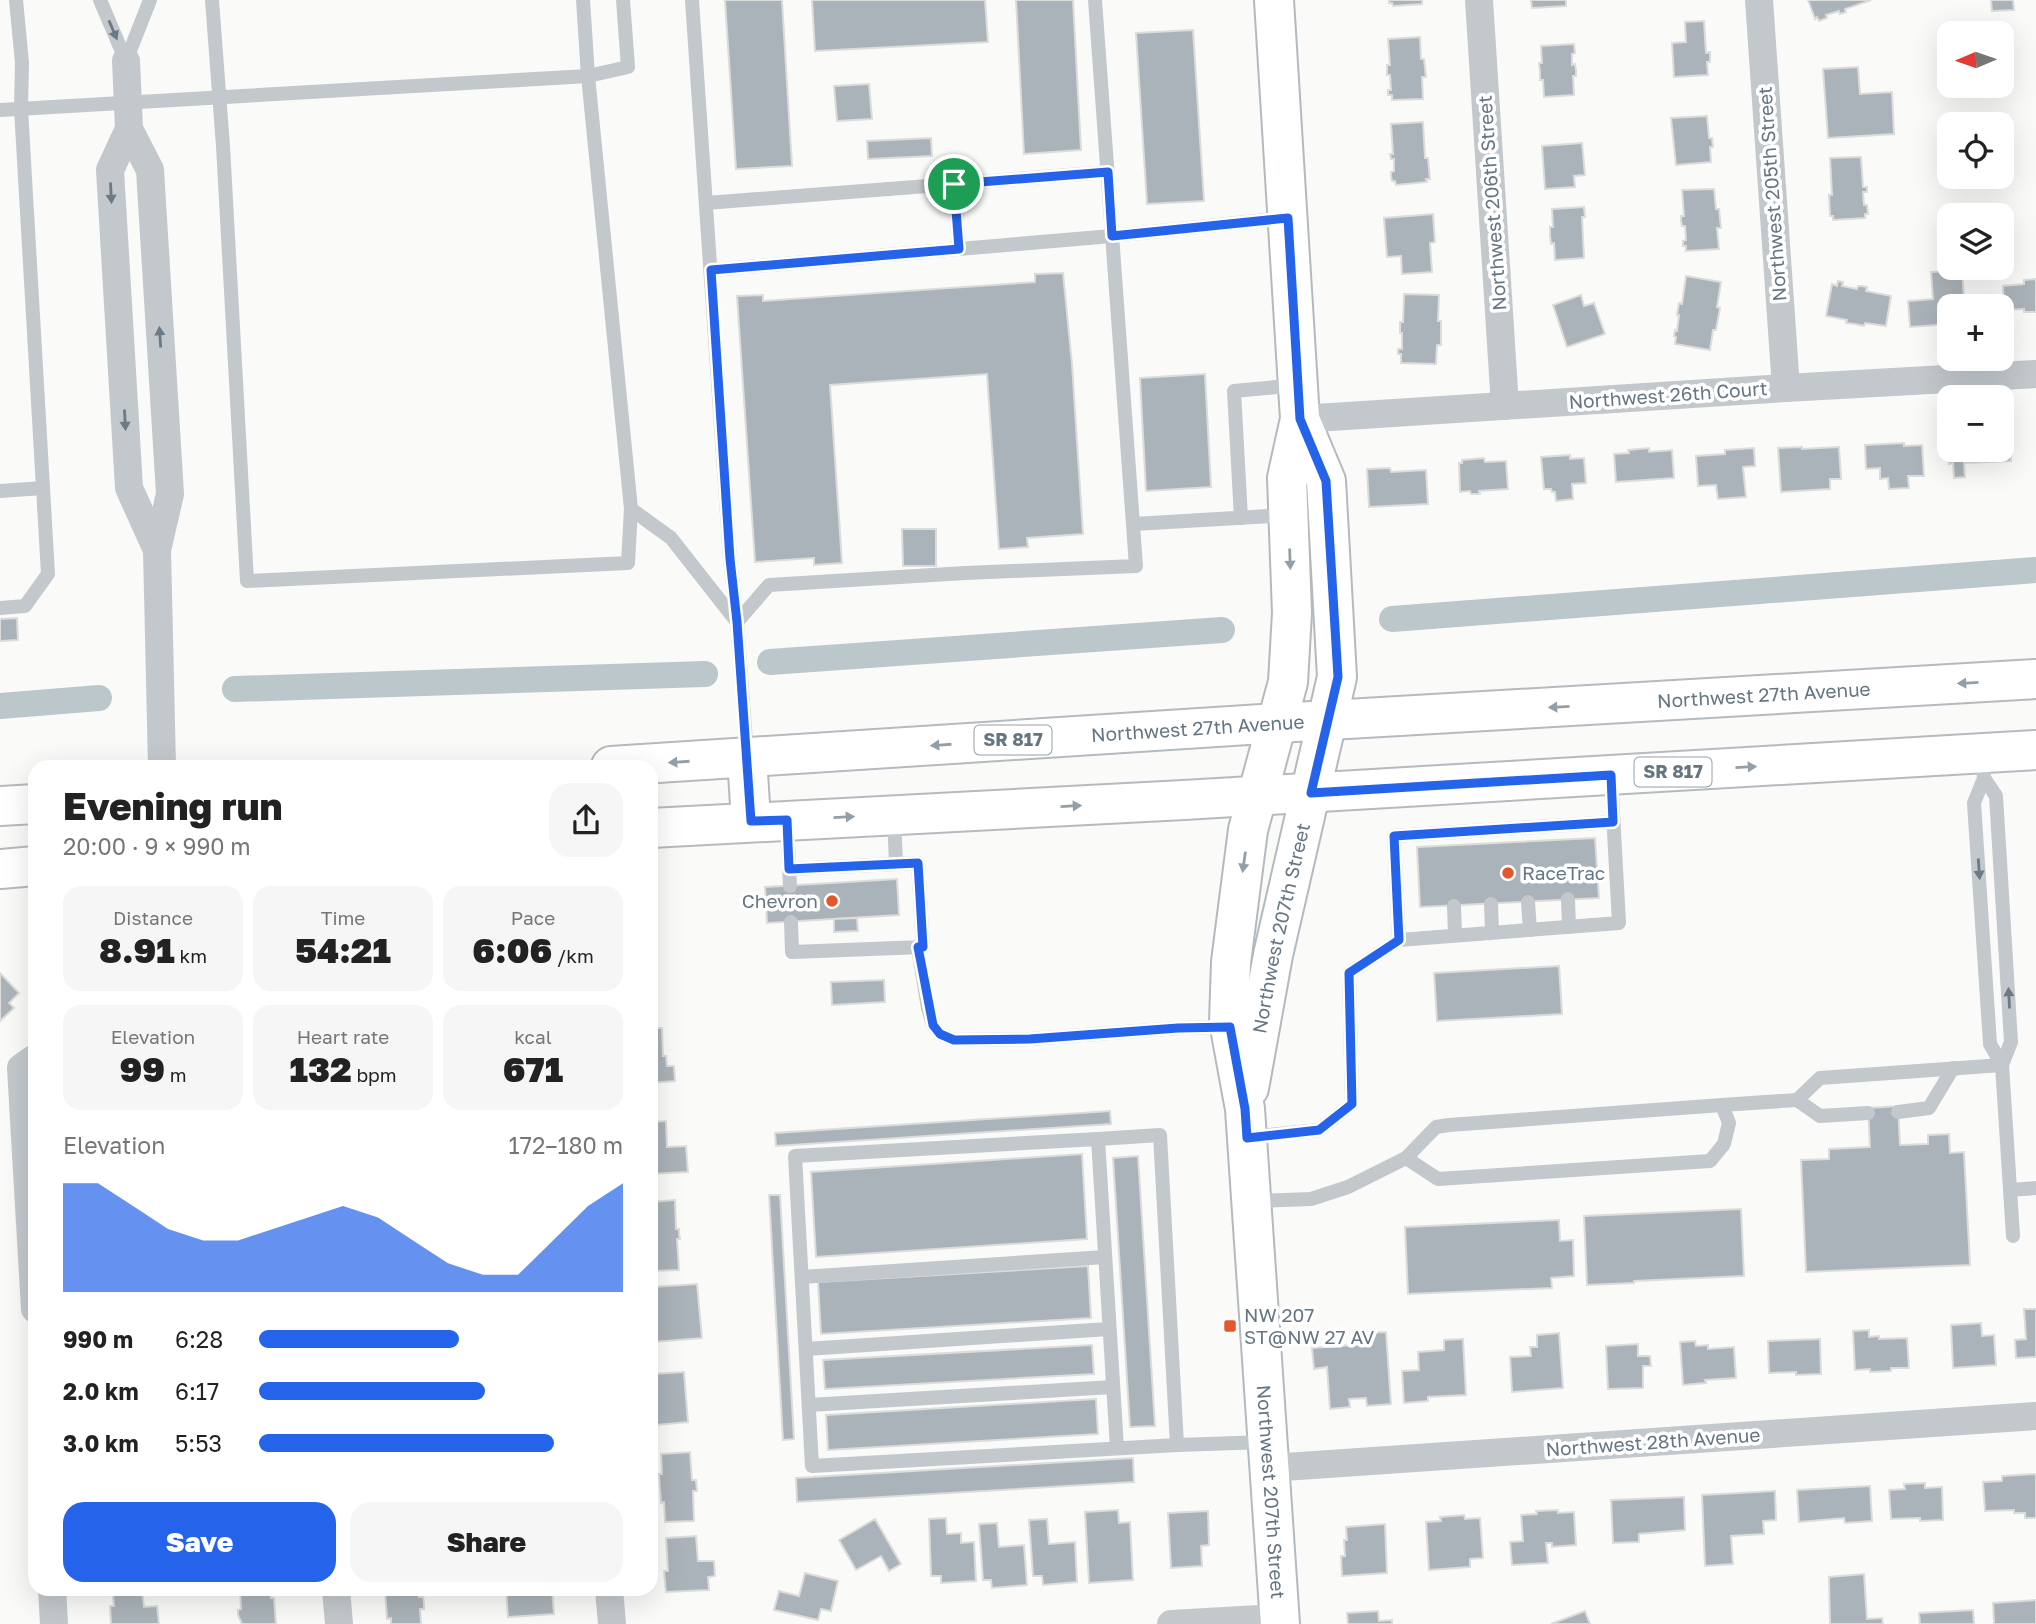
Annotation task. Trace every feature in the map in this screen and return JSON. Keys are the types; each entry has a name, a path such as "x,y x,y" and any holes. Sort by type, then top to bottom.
{"main road":[{"name":"Northwest 207th Street","path":"1274,0 1299,402 1287,478 1292,612 1289,682 1248,830 1231,962 1230,1027 1246,1123 1279,1621"},
{"name":"Northwest 207th Street","path":"1246,1123 1273,955 1338,677 1326,481 1299,402"},
{"name":"Northwest 27th Avenue","path":"658,763 1278,723 2036,679"},
{"name":"SR 817","path":"658,828 1611,775 1983,766 2036,750"},
{"path":"747,757 769,821"},
{"path":"0,806 28,804"},
{"path":"0,869 28,867"}],"street":[{"name":"Northwest 206th Street","path":"1479,0 1505,406"},
{"name":"Northwest 205th Street","path":"1759,0 1786,388"},
{"path":"126,61 128,116 150,170 170,494 157,550 162,760"},
{"path":"128,116 110,170 129,488 157,550"},
{"name":"Northwest 26th Court","path":"1299,402 1505,406 2036,374"},
{"name":"Northwest 28th Avenue","path":"1268,1455 2036,1416"},
{"path":"52,1596 54,1624"},
{"path":"337,1596 339,1624"},
{"path":"610,1596 612,1624"},
{"path":"1171,1624 1279,1621"}],"lane":[{"path":"0,608 25,606 48,574 21,109 22,63 16,0"},
{"path":"100,0 126,61"},
{"path":"126,61 150,0"},
{"path":"212,0 247,581 628,563 631,509 588,76 583,0"},
{"path":"0,110 128,116 219,97 588,76 628,67 623,0"},
{"path":"692,0 730,559 747,757"},
{"path":"737,622 769,585 1136,566 1095,0"},
{"path":"706,203 1108,172"},
{"path":"954,184 959,249"},
{"path":"711,270 1112,236 1288,218"},
{"path":"1241,518 1234,391 1299,402"},
{"path":"0,491 43,488"},
{"path":"631,509 671,538 737,622"},
{"path":"1134,524 1289,515"},
{"path":"1983,766 1996,796 1999,836 2011,1042 2002,1065 2012,1236"},
{"path":"1983,766 1974,803 1990,1044 2002,1065"},
{"path":"1246,1123 1319,1130 1352,1104 1349,973 1399,940 1619,923 1611,775"},
{"path":"894,815 896,864"},
{"path":"769,821 789,869 790,886"},
{"path":"1399,940 1394,836 1450,839 1524,835 1563,832 1613,822"},
{"path":"1977,838 1999,836"},
{"path":"789,869 918,863 923,947 792,952 791,922"},
{"path":"1568,899 1569,927"},
{"path":"1528,902 1530,930"},
{"path":"1491,904 1492,932"},
{"path":"1454,906 1455,935"},
{"path":"918,947 933,1025 940,1034 954,1040 1030,1039 1178,1028 1230,1027"},
{"path":"1985,972 2007,971"},
{"path":"1797,1100 1820,1078 2002,1065"},
{"path":"1898,1112 1929,1108 1953,1068"},
{"path":"1251,1201 1311,1199 1348,1187 1406,1158 1436,1127 1449,1125 1797,1100 1821,1116 1868,1113"},
{"path":"1406,1158 1438,1179 1710,1161 1724,1144 1729,1123 1722,1105"},
{"path":"1177,1445 1160,1135 795,1156 812,1466 1177,1445 1268,1455"},
{"path":"1098,1139 1117,1448"},
{"path":"2010,1190 2036,1188"},
{"path":"802,1277 1105,1257"},
{"path":"806,1349 1109,1329"},
{"path":"809,1405 1113,1387"}],"building":[{"path":"725,0 782,0 792,166 736,169"},
{"path":"812,0 985,0 988,42 815,51"},
{"path":"1016,0 1073,0 1081,150 1024,154"},
{"path":"1389,0 1422,0 1422,4 1393,6"},
{"path":"1531,0 1566,0 1566,6 1532,8"},
{"path":"1808,0 1871,0 1845,9 1846,12 1840,14 1839,11 1826,15 1827,18 1819,21 1817,17 1815,19"},
{"path":"1991,0 2013,0 2014,10 1992,11"},
{"path":"1704,21 1706,53 1710,52 1710,62 1707,62 1708,75 1674,77 1672,43 1686,42 1685,22"},
{"path":"1193,30 1204,201 1147,204 1136,33"},
{"path":"1420,37 1421,59 1424,59 1426,77 1422,77 1423,99 1392,100 1392,95 1388,95 1388,90 1391,90 1390,75 1387,75 1387,65 1390,65 1388,39"},
{"path":"1574,44 1574,95 1544,97 1539,63 1542,63 1541,46"},
{"path":"1858,67 1860,94 1892,92 1894,134 1828,138 1823,69"},
{"path":"869,84 872,119 837,121 834,86"},
{"path":"1707,116 1709,138 1712,138 1713,147 1710,147 1711,162 1676,165 1671,118"},
{"path":"1423,122 1425,158 1428,158 1430,179 1426,179 1427,182 1396,185 1391,176 1394,159 1391,159 1390,154 1393,154 1391,124"},
{"path":"931,138 932,156 868,159 867,141"},
{"path":"1582,143 1585,175 1574,176 1575,187 1545,189 1542,146"},
{"path":"1861,157 1863,187 1867,187 1867,192 1863,192 1864,205 1867,205 1868,214 1865,214 1865,218 1833,220 1833,216 1830,216 1830,158"},
{"path":"1714,189 1721,228 1717,228 1719,249 1686,251 1686,246 1683,246 1683,241 1686,240 1685,226 1682,226 1681,221 1681,216 1684,216 1682,190"},
{"path":"1584,207 1584,258 1555,260 1554,243 1551,244 1550,235 1550,227 1553,227 1552,209"},
{"path":"1433,214 1435,242 1430,243 1432,272 1402,274 1401,256 1387,257 1384,218"},
{"path":"1931,272 1937,272 1937,280 1963,280 1964,294 1937,294 1937,325 1910,327 1908,301 1933,299"},
{"path":"1063,273 1083,534 1027,538 1028,547 999,549 987,374 830,385 842,563 814,565 814,558 755,562 737,296 763,295 763,301 1035,282 1035,274"},
{"path":"1686,276 1721,282 1717,307 1720,308 1710,350 1675,344 1677,315 1679,303 1682,304"},
{"path":"2036,279 2036,312 2014,310 2014,294 2003,294 2003,286 2024,284 2024,280"},
{"path":"1838,281 1843,282 1842,286 1857,289 1858,286 1867,287 1866,291 1891,296 1886,326 1846,323 1847,320 1826,316 1832,284 1837,286"},
{"path":"1404,294 1439,295 1441,345 1437,345 1436,364 1401,363 1398,349 1402,349 1400,322 1403,322"},
{"path":"1581,295 1584,306 1594,303 1605,334 1567,347 1553,305"},
{"path":"1205,374 1211,487 1146,491 1140,378"},
{"path":"1904,443 1904,446 1922,445 1924,476 1908,476 1909,488 1889,489 1888,478 1880,479 1880,468 1866,469 1865,445"},
{"path":"1839,447 1841,479 1830,479 1830,489 1781,492 1778,448"},
{"path":"1649,448 1649,452 1672,450 1674,478 1616,482 1614,454"},
{"path":"1754,448 1755,466 1743,467 1746,497 1718,499 1716,485 1698,486 1696,456"},
{"path":"1570,455 1570,459 1584,458 1586,483 1572,484 1573,499 1556,501 1555,492 1544,489 1541,457"},
{"path":"1484,458 1485,462 1506,461 1508,489 1479,491 1480,494 1460,492 1459,463 1462,463 1462,460"},
{"path":"1949,462 1988,462 1964,463 1965,477 1954,478 1953,463"},
{"path":"1390,468 1391,472 1426,470 1428,504 1369,507 1367,469"},
{"path":"902,529 936,529 936,566 903,566"},
{"path":"17,618 18,640 0,641 0,619"},
{"name":"RaceTrac","path":"1595,838 1599,898 1420,907 1417,847"},
{"name":"Chevron","path":"897,879 899,915 767,923 765,887"},
{"path":"857,918 858,931 834,932 834,919"},
{"path":"1559,966 1562,1014 1437,1021 1434,973"},
{"path":"0,973 19,993 9,1003 14,1008 0,1021"},
{"path":"884,980 885,1002 832,1005 831,982"},
{"path":"658,1028 662,1028 663,1056 666,1056 667,1066 674,1066 675,1081 658,1082"},
{"path":"1898,1106 1900,1145 1928,1144 1928,1135 1949,1134 1950,1153 1964,1152 1970,1265 1806,1272 1801,1160 1829,1159 1829,1149 1870,1147 1868,1108"},
{"path":"1110,1111 1111,1124 776,1146 775,1133"},
{"path":"666,1121 667,1147 686,1146 688,1172 658,1174 658,1122"},
{"path":"1082,1154 1087,1239 816,1257 811,1172"},
{"path":"1138,1156 1155,1426 1130,1427 1113,1158"},
{"path":"769,1195 780,1195 794,1439 783,1440"},
{"path":"675,1200 676,1229 679,1229 680,1239 677,1239 679,1270 658,1271 658,1201"},
{"path":"1741,1209 1744,1276 1587,1285 1584,1216"},
{"path":"1559,1220 1560,1241 1573,1240 1574,1276 1551,1278 1552,1288 1408,1294 1405,1227"},
{"path":"1088,1266 1091,1318 821,1334 818,1282"},
{"path":"697,1284 702,1338 658,1342 658,1287"},
{"path":"2024,1309 2036,1309 2036,1357 2016,1358 2015,1340 2026,1339"},
{"path":"1981,1323 1982,1336 1994,1335 1996,1365 1953,1368 1951,1325"},
{"path":"1869,1330 1869,1337 1907,1338 1909,1368 1870,1372 1870,1369 1855,1370 1853,1331"},
{"path":"1386,1332 1391,1404 1367,1406 1366,1398 1349,1399 1350,1407 1330,1409 1327,1367 1314,1369 1312,1348 1366,1344 1366,1333"},
{"path":"1559,1333 1563,1388 1512,1392 1510,1357 1531,1356 1530,1347 1537,1347 1537,1335"},
{"path":"1463,1339 1466,1395 1428,1397 1428,1401 1404,1403 1402,1371 1419,1370 1418,1352 1444,1350 1444,1340"},
{"path":"1820,1339 1821,1374 1769,1373 1768,1341"},
{"path":"1695,1341 1696,1346 1708,1345 1708,1349 1734,1347 1736,1378 1683,1385 1680,1342"},
{"path":"1638,1344 1638,1356 1650,1356 1651,1366 1643,1366 1643,1388 1608,1389 1606,1346"},
{"path":"1092,1345 1094,1374 825,1389 823,1360"},
{"path":"684,1372 688,1422 658,1425 658,1374"},
{"path":"1096,1399 1098,1434 828,1450 826,1415"},
{"path":"690,1452 692,1480 696,1480 697,1491 693,1491 694,1521 665,1522 659,1474 662,1474 661,1454"},
{"path":"1133,1458 1134,1482 797,1502 796,1478"},
{"path":"2036,1474 2036,1518 2025,1518 2025,1513 2014,1513 2014,1510 1985,1511 1983,1482 2002,1481 2002,1476"},
{"path":"1925,1483 1925,1488 1942,1487 1943,1520 1891,1519 1889,1490 1905,1489 1904,1484"},
{"path":"1870,1486 1872,1521 1845,1523 1844,1518 1799,1522 1797,1490"},
{"path":"1775,1491 1776,1520 1763,1521 1764,1534 1731,1536 1733,1564 1705,1566 1702,1495"},
{"path":"1684,1497 1685,1530 1639,1534 1639,1542 1613,1543 1611,1500"},
{"path":"1118,1510 1119,1523 1130,1522 1133,1580 1089,1583 1085,1512"},
{"path":"1558,1510 1558,1513 1574,1512 1576,1545 1552,1547 1552,1543 1546,1543 1548,1563 1512,1565 1510,1542 1523,1541 1521,1515"},
{"path":"1208,1511 1209,1545 1201,1546 1202,1566 1171,1568 1168,1513"},
{"path":"1464,1515 1465,1519 1480,1518 1483,1558 1470,1559 1470,1567 1429,1570 1426,1522 1441,1521 1440,1517"},
{"path":"946,1518 947,1534 961,1533 961,1543 974,1542 976,1581 941,1583 941,1576 931,1576 929,1519"},
{"path":"875,1519 901,1564 889,1571 881,1556 856,1570 839,1540"},
{"path":"1047,1519 1049,1544 1075,1542 1077,1582 1043,1585 1042,1576 1033,1576 1029,1520"},
{"path":"997,1523 999,1547 1024,1545 1027,1585 992,1588 991,1580 983,1580 979,1524"},
{"path":"1385,1524 1387,1573 1342,1576 1341,1556 1345,1556 1346,1527"},
{"path":"696,1536 698,1561 714,1561 715,1576 708,1577 709,1590 666,1592 666,1538"},
{"path":"805,1573 838,1581 831,1611 821,1609 818,1620 774,1610 779,1591 799,1596"},
{"path":"1864,1574 1867,1619 1882,1618 1883,1624 1830,1624 1829,1577"},
{"path":"113,1596 143,1596 144,1607 157,1606 159,1624 111,1624 110,1606 114,1606"},
{"path":"240,1596 271,1596 274,1598 276,1624 242,1624 238,1615 238,1610 241,1609"},
{"path":"385,1596 423,1597 424,1609 420,1609 421,1624 391,1624 391,1618 387,1619"},
{"path":"506,1596 553,1596 554,1614 508,1617"},
{"path":"2036,1600 2036,1624 1994,1624 1993,1603"},
{"path":"1973,1610 1974,1624 1920,1624 1919,1613"},
{"path":"1378,1611 1379,1621 1392,1620 1392,1624 1348,1624 1347,1613"},
{"path":"1585,1611 1590,1624 1551,1624"}],"waterway":[{"path":"1392,619 2036,570"},
{"path":"770,662 1222,630"},
{"path":"235,689 705,674"},
{"path":"0,706 99,698"}],"place":[{"name":"RaceTrac","path":"1508,873"},
{"name":"Chevron","path":"832,901"},
{"name":"NW 207 ST@NW 27 AV","path":"1230,1326"}],"route":[{"path":"1108,172 1112,236 1288,218 1300,419 1326,481 1338,677 1311,793 1611,775 1613,822 1394,836 1399,940 1349,973 1352,1104 1319,1130 1247,1138 1245,1109 1230,1027 977,1041 954,1040 940,1034 933,1025 928,1008 918,947 923,947 918,863 789,869 787,820 751,821 711,270 959,249 954,184 1108,172"}]}
